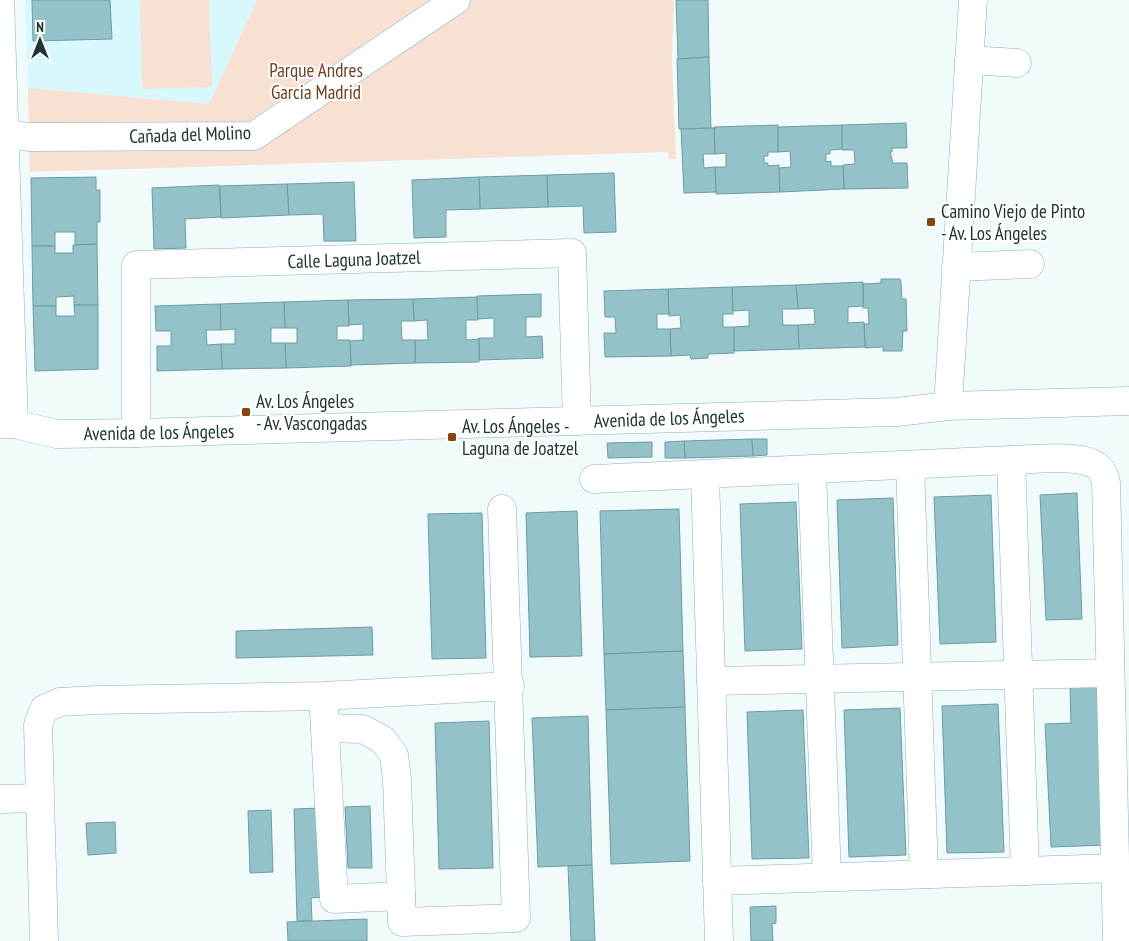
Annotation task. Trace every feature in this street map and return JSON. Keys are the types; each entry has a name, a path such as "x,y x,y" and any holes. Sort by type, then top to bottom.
{"street":[{"path":"0,0 4,133 7,424"},
{"name":"Cañada del Molino","path":"4,133 29,137 254,136 456,0"},
{"path":"948,406 973,0"},
{"path":"969,60 1017,63"},
{"name":"Calle Laguna Joatzel","path":"136,433 136,265 572,252 577,421"},
{"path":"956,267 1030,264"},
{"name":"Avenida de los Ángeles","path":"7,424 57,434 136,433 896,412 948,406 1129,401"},
{"path":"594,479 1011,460 1080,459 1094,464 1102,470 1106,483 1118,941"},
{"path":"1011,460 1025,871"},
{"path":"910,465 924,874"},
{"path":"812,470 827,877"},
{"path":"705,475 719,941"},
{"path":"325,728 363,729 383,740 394,755 397,780 402,922 428,932 516,918 510,686 502,509"},
{"path":"711,681 1110,673"},
{"path":"44,941 38,725 44,709 60,702 324,696 510,686"},
{"path":"324,696 334,899 401,896"},
{"path":"0,799 39,798"},
{"path":"717,881 1116,868"}],"shaded area":[{"path":"25,0 257,0 209,104 28,88"}],"green space":[{"path":"140,0 209,0 212,87 142,89"},
{"name":"Parque Andres Garcia Madrid","path":"257,0 674,0 672,59 676,159 669,159 668,152 30,172 28,88 209,104"}],"building":[{"path":"32,0 110,0 112,39 33,41"},
{"path":"676,0 708,0 709,57 678,59"},
{"path":"709,57 711,128 679,129 677,59"},
{"path":"906,123 907,148 892,148 892,152 890,152 893,163 907,163 908,188 844,189 843,165 855,164 854,150 842,150 842,125"},
{"path":"778,125 778,152 768,152 768,156 764,156 764,163 768,163 768,166 779,165 780,192 716,194 715,167 726,167 726,153 715,154 714,127"},
{"path":"842,125 842,149 830,150 830,154 826,154 826,162 831,161 831,166 843,166 844,189 780,192 779,168 791,167 790,151 778,152 778,127"},
{"path":"714,128 715,154 703,154 704,168 715,167 716,192 684,193 681,129"},
{"path":"614,173 616,232 584,233 583,206 548,207 547,175"},
{"path":"547,175 548,207 480,209 479,177"},
{"path":"96,177 96,190 100,190 100,222 97,222 97,244 75,245 75,232 55,232 55,246 32,246 31,178"},
{"path":"479,177 480,209 446,210 446,237 414,238 412,180"},
{"path":"354,182 356,241 324,241 323,214 289,215 287,184"},
{"path":"287,184 289,215 221,218 220,186"},
{"path":"219,185 221,217 185,219 186,248 154,249 152,188"},
{"path":"97,244 98,305 74,305 74,296 56,297 56,306 33,306 32,246 55,246 55,253 73,253 73,245"},
{"path":"881,279 900,279 902,299 906,299 907,331 903,331 902,351 883,351 883,347 865,348 864,324 869,324 868,308 863,308 863,284 881,283"},
{"path":"863,282 863,306 848,307 848,323 864,322 865,347 799,349 798,325 815,324 814,308 798,309 796,285"},
{"path":"796,285 798,309 782,309 783,325 798,325 799,349 734,351 734,327 749,326 749,310 733,311 732,287"},
{"path":"732,287 733,314 723,314 723,327 734,327 734,353 708,354 708,358 691,359 690,355 671,356 670,329 681,328 680,315 669,316 668,289"},
{"path":"668,289 669,314 657,314 657,329 670,329 671,356 605,357 604,333 616,333 615,317 605,317 604,291"},
{"path":"541,294 541,317 526,317 526,337 542,336 543,358 479,360 479,338 494,338 494,318 477,319 477,296"},
{"path":"477,297 478,320 466,320 466,340 479,339 479,362 415,363 415,340 428,340 427,320 414,321 413,299"},
{"path":"413,299 414,321 401,321 402,340 415,340 415,363 351,365 350,341 363,340 363,324 349,325 348,300"},
{"path":"348,300 349,326 337,326 337,340 350,340 351,366 286,368 285,343 297,343 297,328 285,328 284,302"},
{"path":"284,302 285,328 271,328 271,343 285,343 286,368 222,369 221,344 235,344 235,329 221,330 220,304"},
{"path":"220,304 221,330 206,330 207,345 221,344 222,369 157,371 157,346 171,346 171,331 156,331 155,306"},
{"path":"74,305 98,305 98,369 35,371 33,306 56,306 56,316 75,316"},
{"path":"752,439 753,456 685,458 684,441"},
{"path":"752,439 767,439 767,455 753,456"},
{"path":"684,441 685,458 665,458 665,442"},
{"path":"652,442 652,457 608,458 607,443"},
{"path":"1077,493 1082,619 1046,620 1040,495"},
{"path":"991,495 996,642 940,644 934,497"},
{"path":"893,498 898,645 842,648 837,500"},
{"path":"796,502 802,649 745,651 740,504"},
{"path":"679,509 683,651 604,654 600,511"},
{"path":"577,511 582,656 530,657 526,513"},
{"path":"482,513 486,658 432,659 428,514"},
{"path":"372,627 373,655 236,658 236,631"},
{"path":"683,651 685,707 606,710 604,654"},
{"path":"1101,685 1109,845 1051,847 1045,724 1071,723 1070,686"},
{"path":"998,704 1004,852 947,853 942,706"},
{"path":"685,707 690,861 611,864 606,710"},
{"path":"900,708 906,855 849,857 844,710"},
{"path":"803,710 809,858 752,859 747,712"},
{"path":"588,716 592,865 538,867 532,718"},
{"path":"489,721 493,868 439,869 435,723"},
{"path":"370,806 372,868 348,868 345,807"},
{"path":"322,808 325,897 311,898 312,921 297,921 294,809"},
{"path":"271,810 273,872 250,873 248,811"},
{"path":"115,822 116,853 88,855 86,823"},
{"path":"592,865 595,941 571,941 568,866"},
{"path":"776,906 776,923 772,924 773,941 751,941 750,907"},
{"path":"367,919 367,941 288,941 287,922"}],"place":[{"name":"Camino Viejo de Pinto - Av. Los Ángeles","path":"931,222"},
{"name":"Av. Los Ángeles - Av. Vascongadas","path":"246,412"},
{"name":"Av. Los Ángeles - Laguna de Joatzel","path":"452,437"}]}
